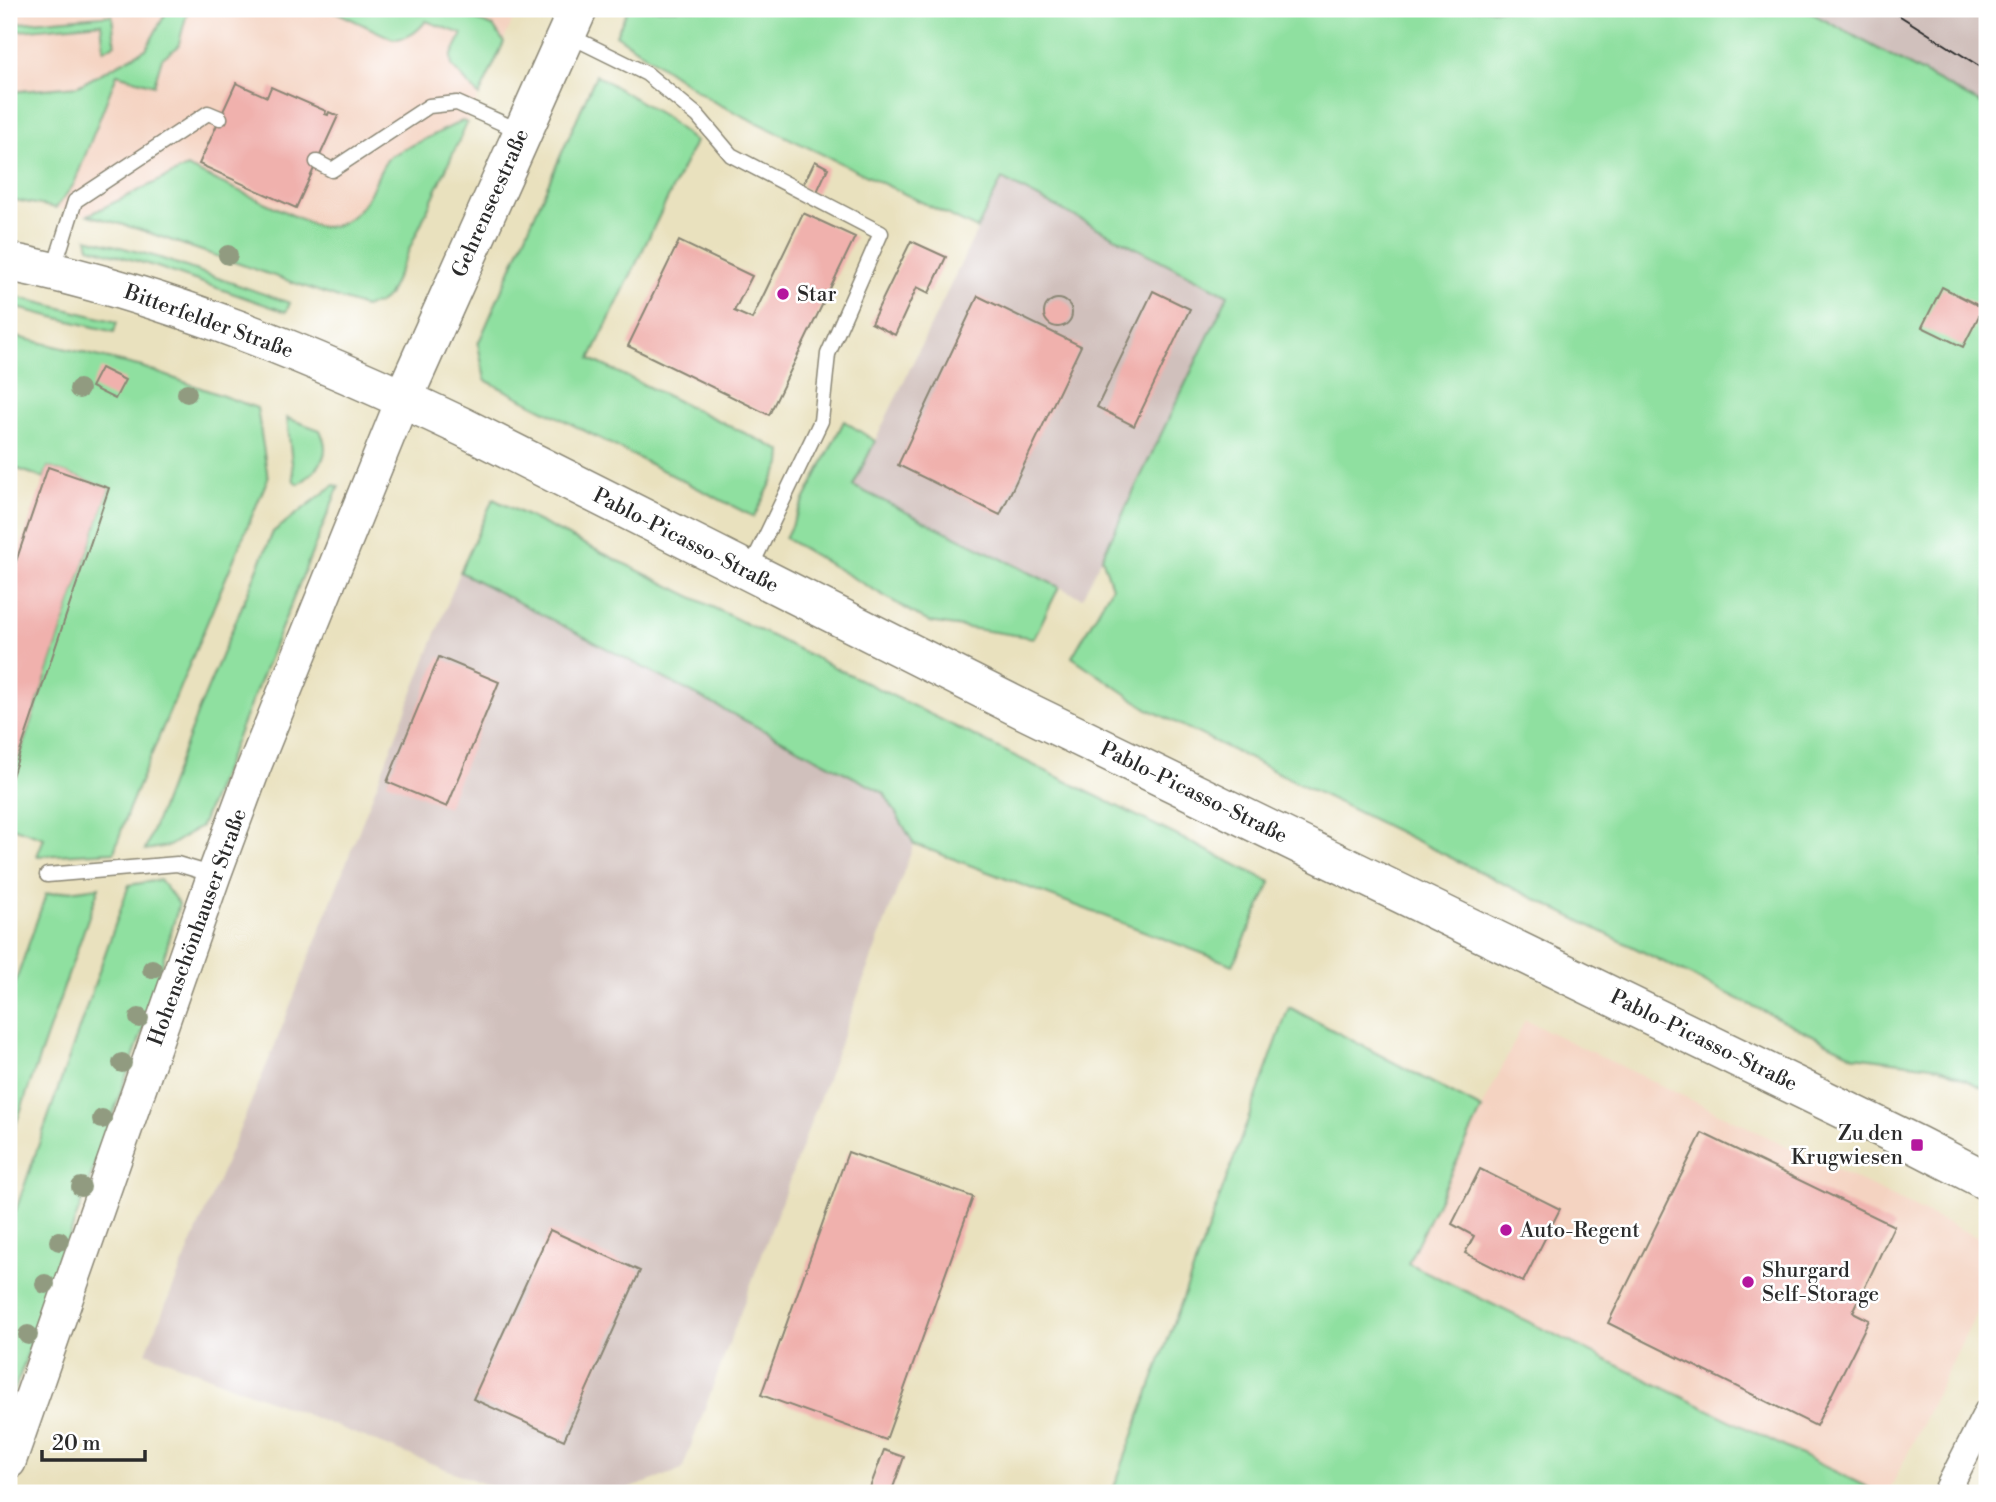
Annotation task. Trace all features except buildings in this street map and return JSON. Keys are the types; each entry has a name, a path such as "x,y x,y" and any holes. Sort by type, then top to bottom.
{"main road":[{"name":"Gehrenseestraße","path":"403,399 573,21"},
{"name":"Bitterfelder Straße","path":"9,262 53,271 141,296 293,351 403,399"},
{"name":"Pablo-Picasso-Straße","path":"403,399 1026,711 1987,1181"}],"street":[{"name":"Hohenschönhauser Straße","path":"9,1462 214,874 259,754 403,399"},
{"path":"1946,1493 1987,1412"}],"lane":[{"path":"573,21 647,74 698,116 731,155 881,233 828,355 821,421 748,572"},
{"path":"317,162 332,170 429,106 457,103 522,132"},
{"path":"53,271 75,201 208,113 220,118"},
{"path":"47,875 177,864 214,874"}],"shaded area":[{"path":"9,9 518,9 388,296 377,304 364,307 138,229 88,215 9,199"},
{"path":"1804,9 1987,9 1987,107"},
{"path":"1002,179 1229,295 1082,598 853,486"},
{"path":"460,572 884,793 914,844 682,1470 617,1493 507,1493 146,1352 275,1045"},
{"path":"1525,1020 1987,1242 1987,1292 1888,1493 1879,1493 1407,1263"}],"green space":[{"path":"168,9 188,9 178,47 162,58 154,85 117,74 74,184 56,208 9,199 9,92 78,86 146,49"},
{"path":"330,9 405,9 420,14 433,9 447,9 493,26 504,42 479,96 452,66 451,57 462,34 426,21 412,34 393,39"},
{"path":"628,9 1804,9 1987,107 1987,1090 1939,1067 1855,1056 1148,709 1072,657 1112,587 1102,557 1228,295 1002,179 977,229 714,102 616,35"},
{"path":"112,15 115,44 104,50 101,23 9,32 9,24"},
{"path":"596,75 664,116 695,142 590,359 782,451 781,464 754,517 485,380 478,344"},
{"path":"462,121 467,123 388,296 377,304 364,307 138,229 88,215 187,167 316,226 340,224 359,209 390,156"},
{"path":"87,238 157,257 290,303 286,312 157,267 89,247"},
{"path":"9,295 117,322 114,332 9,306"},
{"path":"9,335 142,367 257,408 268,478 129,808 114,852 37,856 44,838 9,826 9,787 109,488 48,467 44,478 9,466"},
{"path":"287,418 320,430 324,443 325,453 320,463 313,473 299,484 294,481"},
{"path":"844,421 875,441 853,486 1059,587 1034,638 929,622 785,538"},
{"path":"334,485 339,486 201,826 169,846 145,850 199,709 273,532"},
{"path":"493,499 1271,882 1233,965 914,844 884,793 460,572"},
{"path":"160,880 179,904 144,1027 9,1406 9,1230 129,885"},
{"path":"99,887 9,1144 9,1001 46,894"},
{"path":"1289,1007 1482,1109 1408,1263 1879,1493 1112,1493"}],"tram line":[{"path":"1889,9 1987,71"}],"place":[{"name":"Star","path":"783,294"},
{"name":"Zu den Krugwiesen","path":"1917,1145"},
{"name":"Auto-Regent","path":"1506,1230"},
{"name":"Shurgard Self-Storage","path":"1748,1282"}]}
